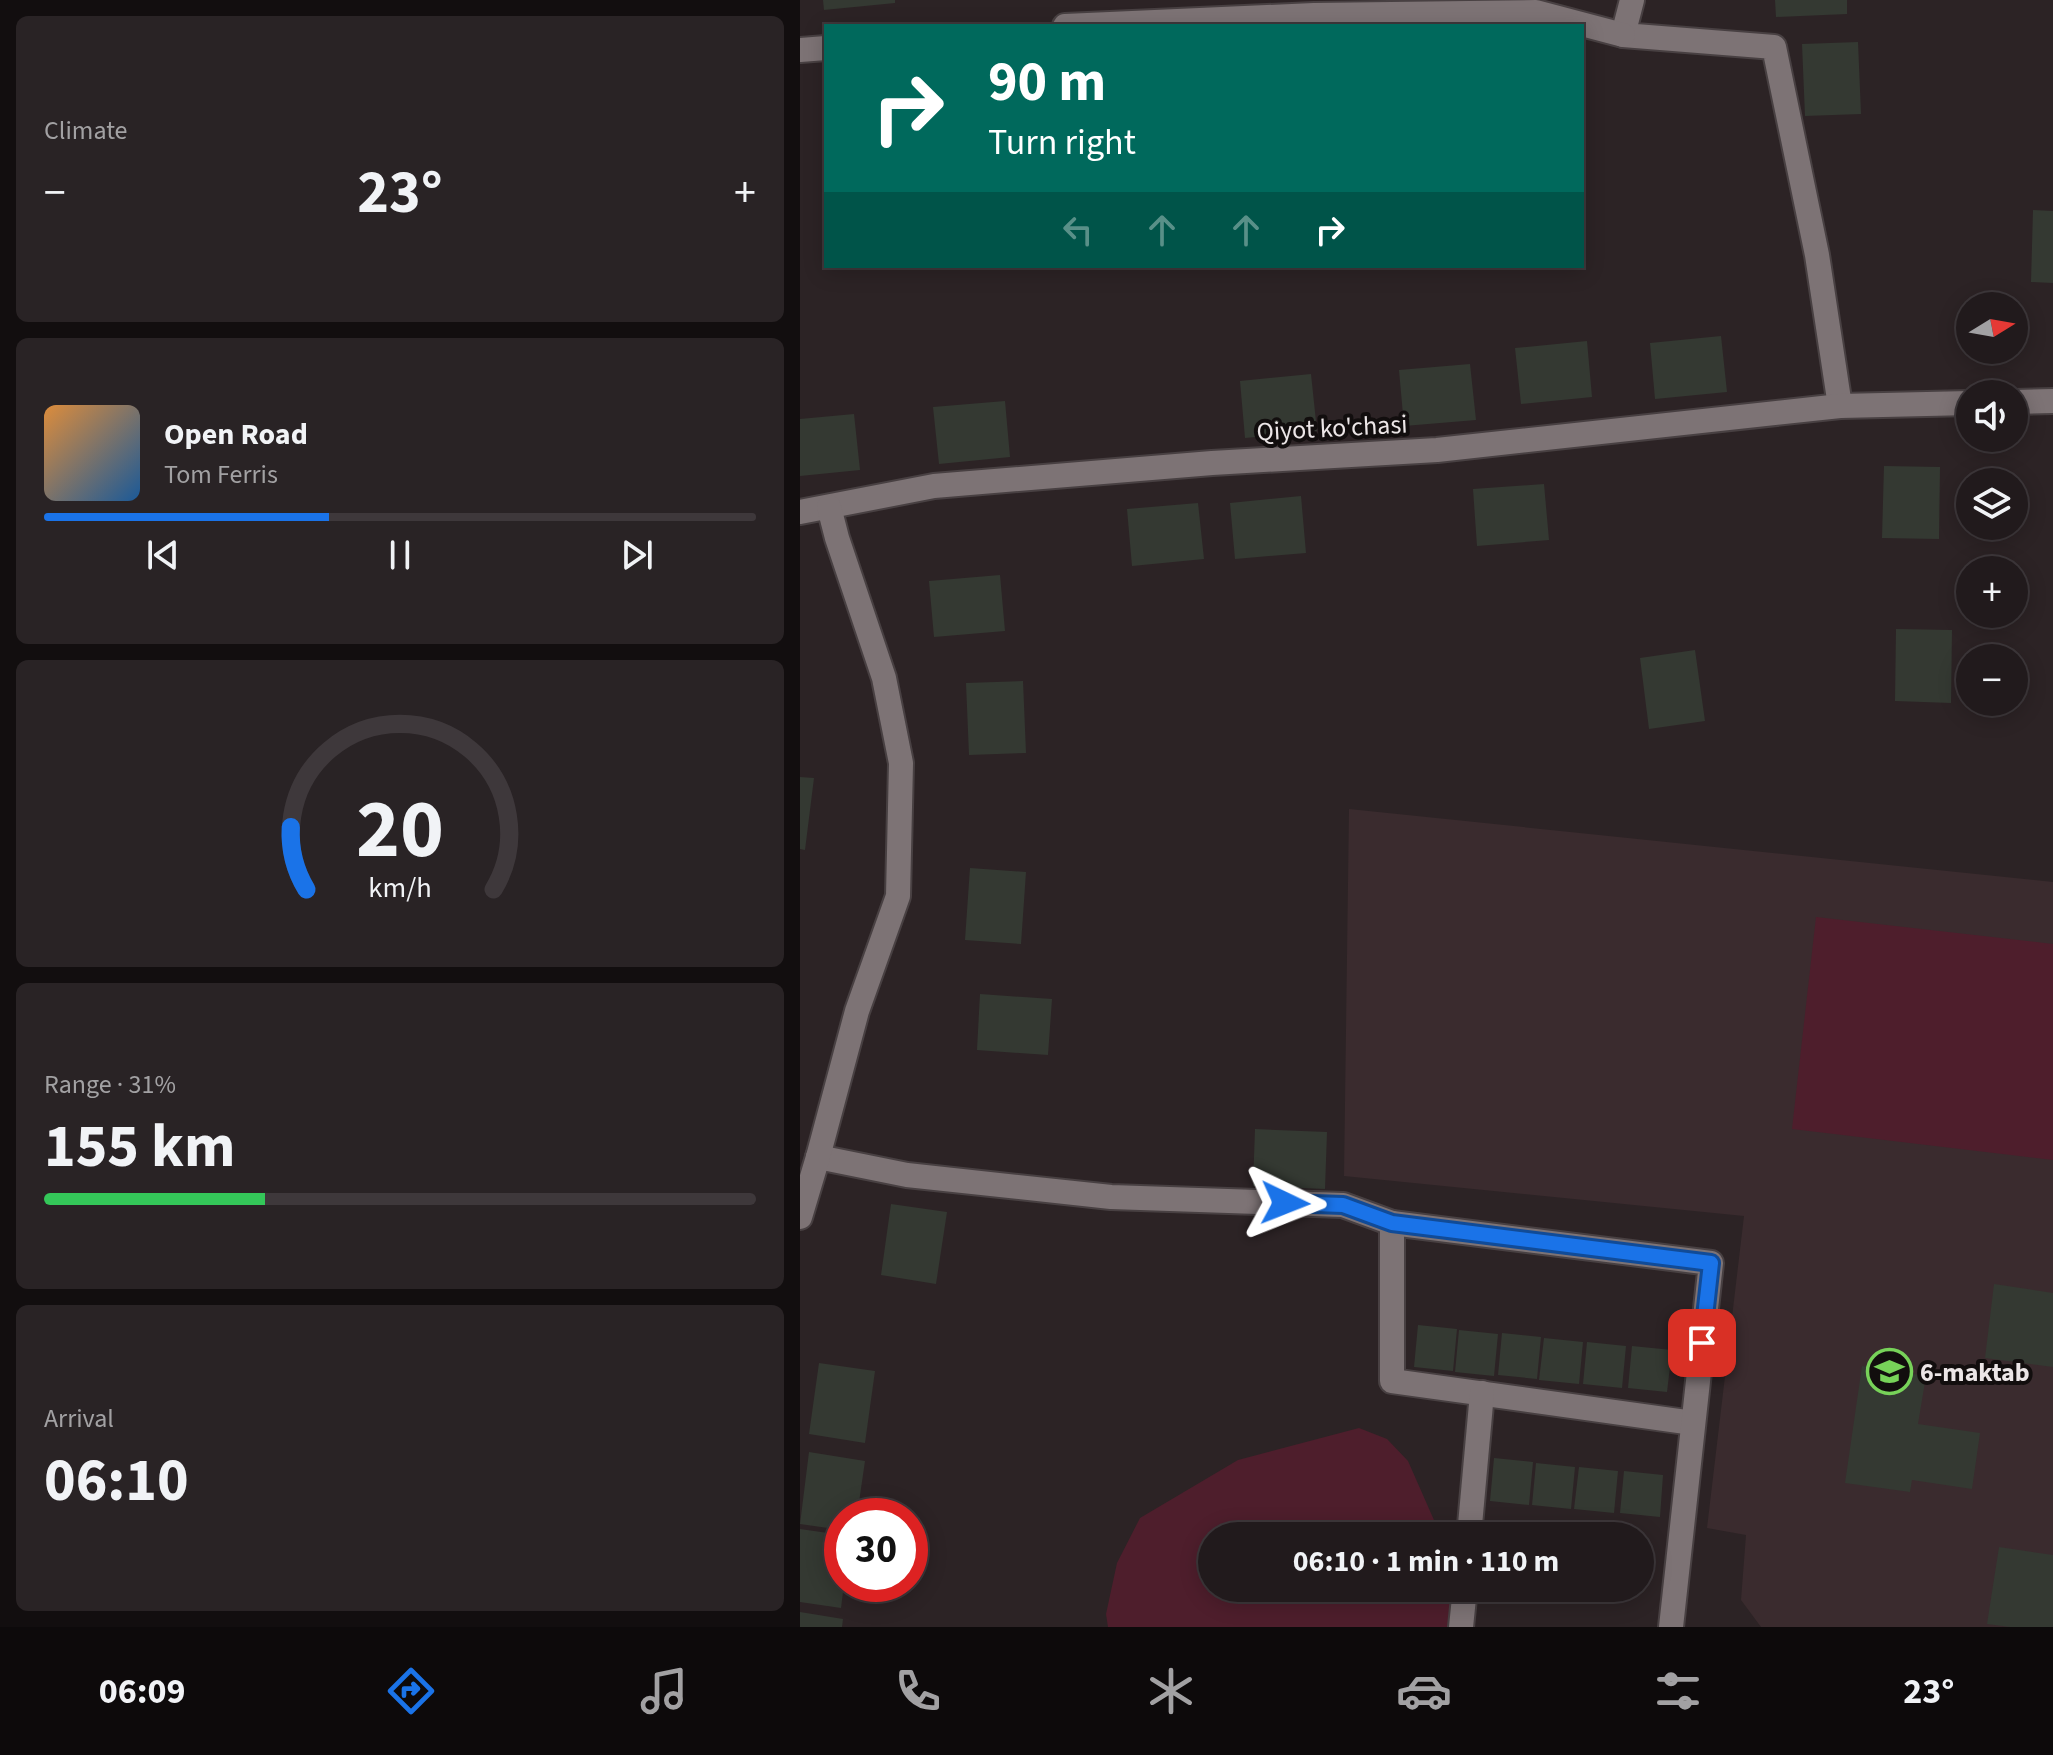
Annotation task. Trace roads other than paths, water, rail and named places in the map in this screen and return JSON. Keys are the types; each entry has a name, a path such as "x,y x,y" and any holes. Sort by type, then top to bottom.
{"street":[{"path":"1623,35 1632,0"},
{"path":"1110,24 1314,15 1536,12 1581,24"},
{"path":"1584,25 1623,35 1774,47 1817,255 1840,406"},
{"path":"800,50 824,48"},
{"path":"2028,402 2053,401"},
{"name":"Qiyot ko'chasi","path":"800,512 934,486 1212,463 1437,450 1840,406 1956,403"},
{"path":"800,1217 857,1011 898,896 901,763 884,678 829,507"},
{"path":"818,1157 907,1175 1111,1197 1343,1205 1392,1223 1711,1263 1671,1627"},
{"path":"1392,1223 1392,1381 1693,1423"},
{"path":"1470,1522 1482,1393"},
{"path":"1461,1627 1464,1602"}],"place":[{"name":"6-maktab","path":"1889,1372"}]}
